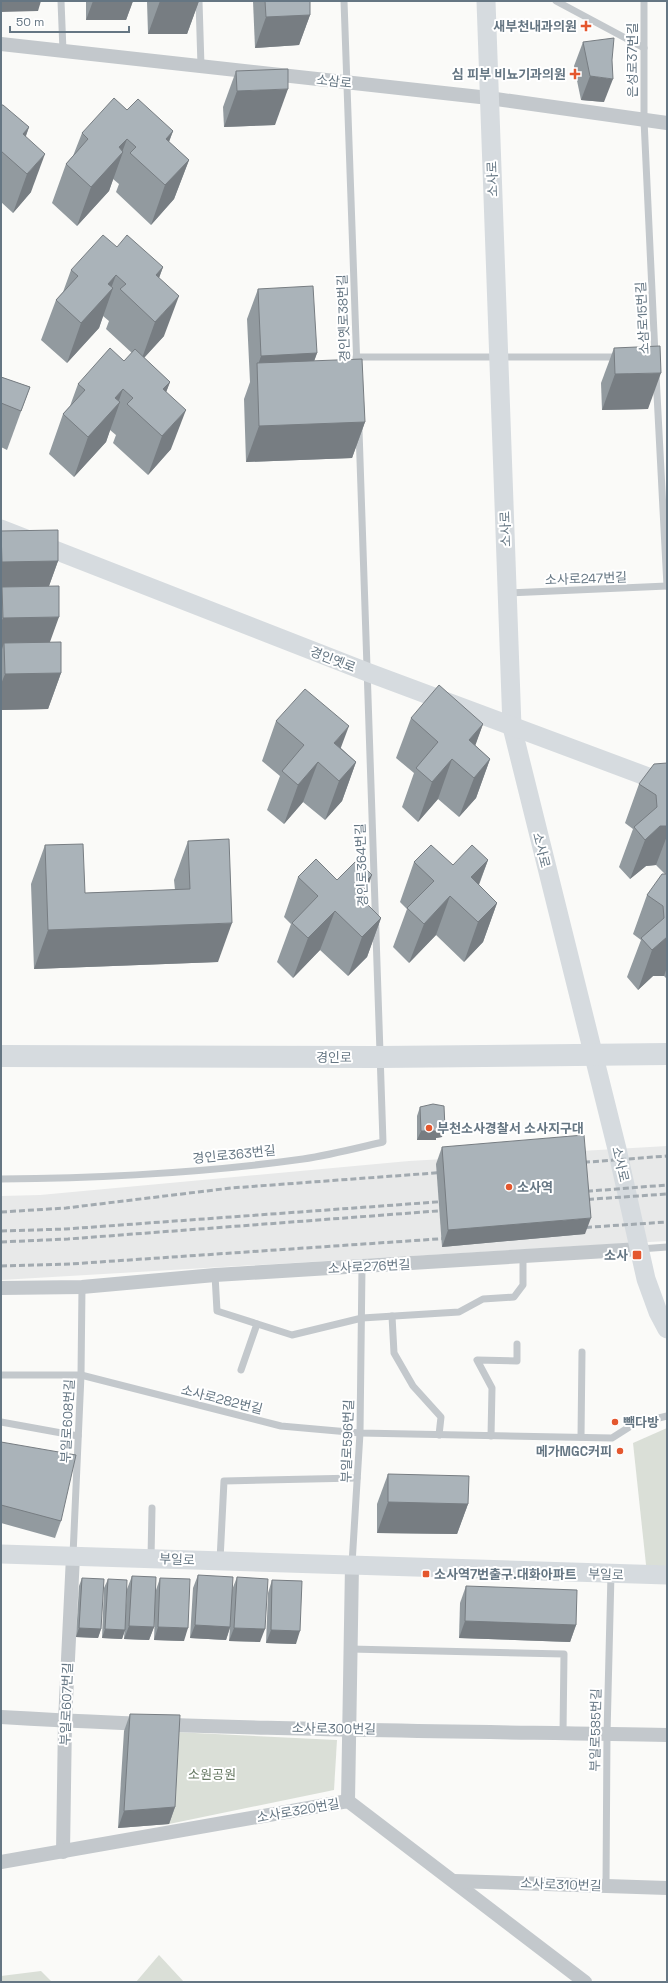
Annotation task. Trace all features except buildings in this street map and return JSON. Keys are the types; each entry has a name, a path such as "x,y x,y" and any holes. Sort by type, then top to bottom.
{"main road":[{"name":"경인로","path":"1,1056 380,1057 667,1054"}],"street":[{"name":"소사로","path":"486,1 512,727 617,1149 648,1286 658,1312 667,1329"},
{"name":"소삼로","path":"1,44 489,98 667,123"},
{"name":"경인옛로","path":"1,529 367,672 667,784"},
{"name":"소사로276번길","path":"1,1288 82,1287 215,1275 640,1250"},
{"name":"부일로","path":"1,1554 667,1575"},
{"name":"부일로607번길","path":"63,1852 65,1721 73,1556"},
{"path":"348,1801 348,1729 352,1565"},
{"name":"소사로300번길","path":"1,1717 65,1721 667,1736"},
{"name":"소사로320번길","path":"1,1862 348,1801 585,1982"},
{"name":"소사로310번길","path":"454,1881 667,1888"}],"lane":[{"path":"61,1 63,51"},
{"path":"199,1 201,66"},
{"name":"경인옛로38번길","path":"344,1 357,381"},
{"path":"556,1 644,48"},
{"name":"은성로37번길","path":"644,1 644,120"},
{"name":"소삼로15번길","path":"644,120 652,357 667,586"},
{"path":"356,357 624,357"},
{"path":"358,420 367,672"},
{"name":"소사로247번길","path":"507,593 667,586"},
{"name":"경인로364번길","path":"367,672 371,891 380,1057"},
{"name":"경인로363번길","path":"1,1179 86,1178 221,1168 304,1158 383,1142 380,1057"},
{"path":"640,1250 667,1247"},
{"path":"215,1275 217,1311 292,1335 362,1318 459,1312 483,1298 514,1297 523,1285 523,1257"},
{"name":"부일로596번길","path":"352,1565 360,1433 362,1267"},
{"name":"부일로608번길","path":"73,1556 81,1375 82,1287"},
{"path":"392,1316 394,1353 413,1386 441,1417 439,1435"},
{"path":"241,1370 257,1324"},
{"path":"491,1436 492,1388 477,1360 517,1361 517,1344"},
{"path":"581,1437 582,1352"},
{"name":"소사로282번길","path":"1,1375 81,1375 281,1426 360,1433 612,1438 634,1424 667,1416"},
{"path":"1,1422 78,1436"},
{"path":"219,1561 224,1481 357,1478"},
{"path":"151,1558 152,1508"},
{"name":"부일로585번길","path":"606,1886 607,1734 611,1574"},
{"path":"350,1649 564,1654 562,1733"}],"shaded area":[{"path":"667,1146 667,1241 1,1280 1,1196 40,1195 409,1161"}],"green space":[{"path":"667,1428 667,1575 647,1574 633,1443"},
{"name":"소원공원","path":"174,1732 337,1740 334,1790 169,1824"},
{"path":"159,1955 184,1982 136,1982"},
{"path":"41,1971 52,1982 1,1982 1,1976"}],"railway":[{"path":"575,1163 667,1156"},
{"path":"1,1212 66,1208 231,1188 448,1172"},
{"path":"578,1192 667,1185"},
{"path":"579,1200 667,1194"},
{"path":"1,1231 66,1229 450,1201"},
{"path":"1,1242 68,1239 450,1210"},
{"path":"577,1228 667,1222"},
{"path":"1,1266 70,1264 452,1238"}],"place":[{"name":"새부천내과의원","path":"586,26"},
{"name":"심 피부 비뇨기과의원","path":"575,74"},
{"name":"부천소사경찰서 소사지구대","path":"429,1128"},
{"name":"소사역","path":"509,1187"},
{"name":"소사","path":"637,1255"},
{"name":"빽다방","path":"615,1422"},
{"name":"메가MGC커피","path":"620,1451"},
{"name":"소사역7번출구.대화아파트","path":"426,1574"}]}
